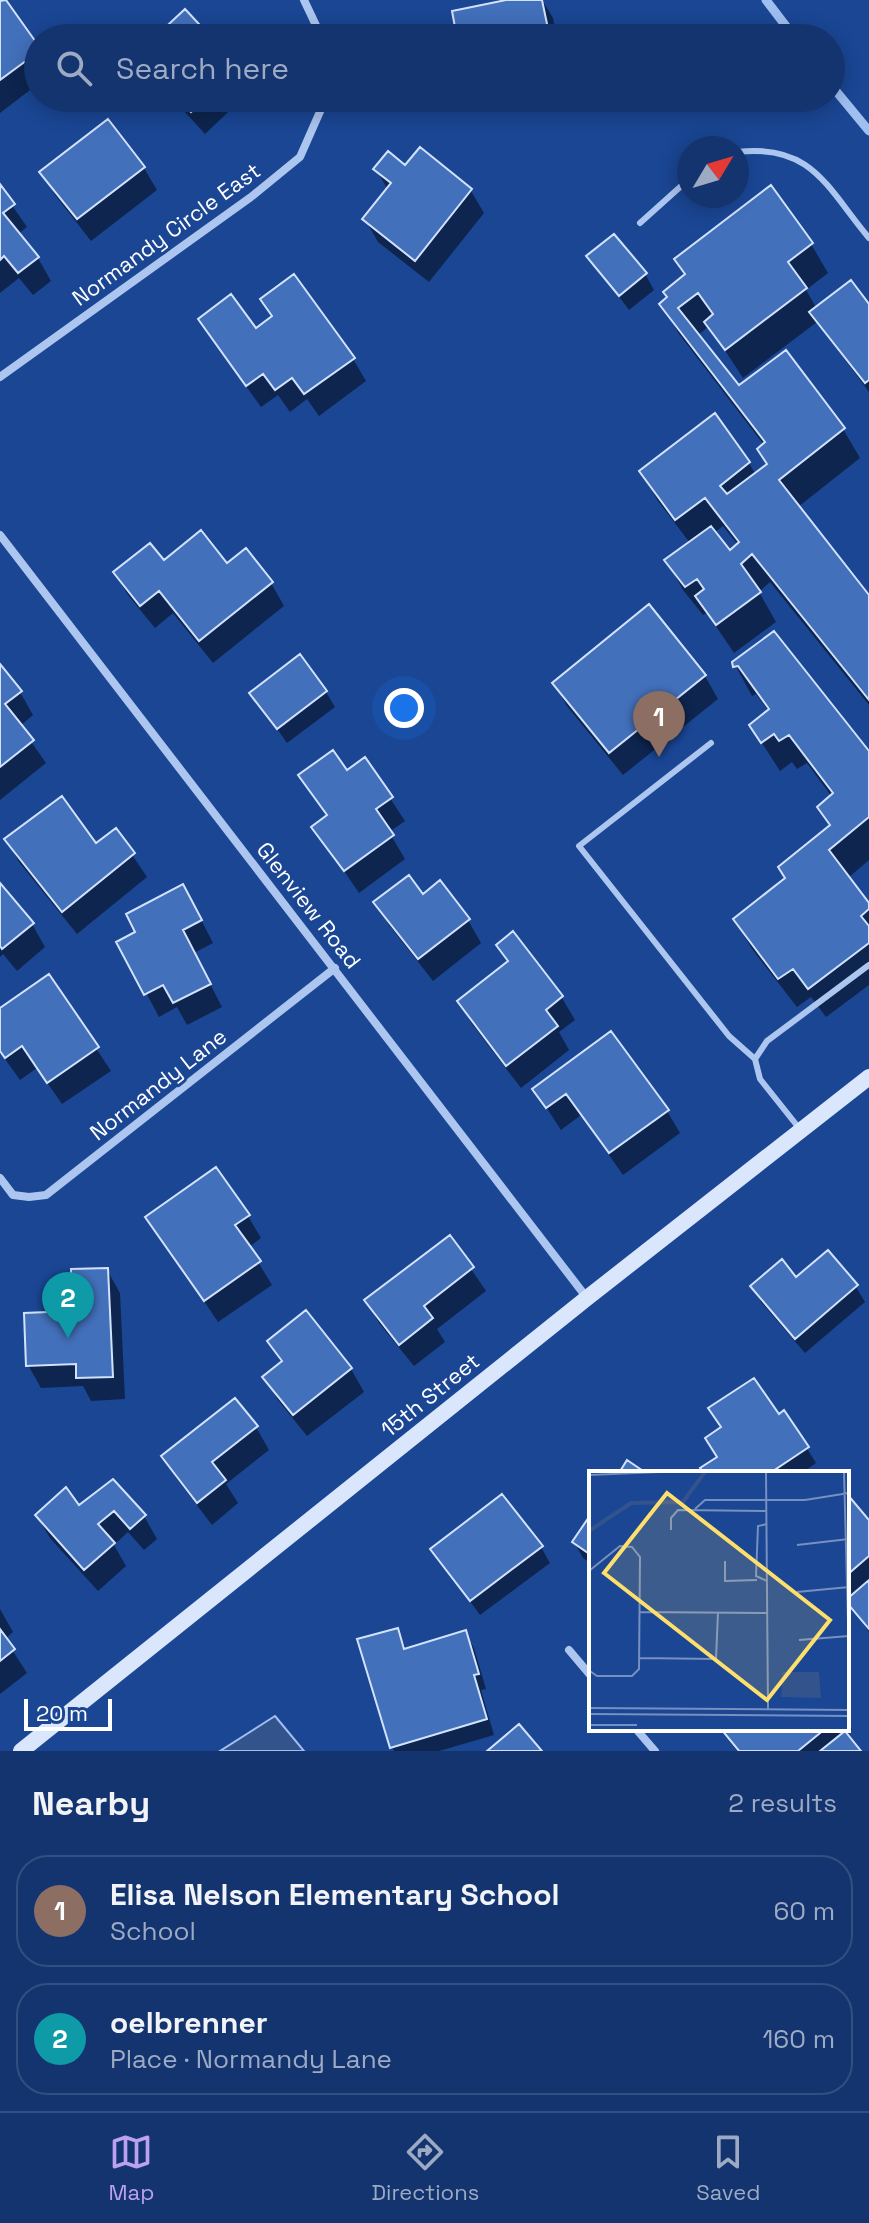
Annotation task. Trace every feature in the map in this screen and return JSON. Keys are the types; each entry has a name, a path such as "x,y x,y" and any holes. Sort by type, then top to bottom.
{"street":[{"path":"304,0 315,24"},
{"name":"Normandy Circle East","path":"0,377 251,197 300,157 320,112"},
{"name":"Glenview Road","path":"0,535 587,1298"},
{"name":"Normandy Lane","path":"0,1178 13,1195 46,1195 335,968"},
{"name":"15th Street","path":"21,1751 587,1298 869,1077"},
{"path":"569,1650 589,1674"},
{"path":"638,1731 655,1751"}],"lane":[{"path":"749,150 779,152 806,164 869,238"},
{"path":"640,223 677,190"},
{"path":"711,743 579,846 729,1036 755,1059 760,1079 801,1131"},
{"path":"755,1059 767,1041 869,965"}],"water":[{"path":"275,1716 304,1751 220,1751"}],"building":[{"path":"6,0 24,25 24,62 0,80 0,1"},
{"path":"506,0 542,0 547,24 454,24 452,11"},
{"path":"185,9 199,24 169,24"},
{"path":"108,119 145,167 77,219 39,172"},
{"path":"420,147 472,189 415,261 362,219 391,183 373,169 388,151 405,165"},
{"path":"0,184 15,204 3,213 39,257 18,273 4,256 0,260"},
{"path":"771,185 813,243 788,262 807,288 725,350 704,322 713,314 698,293 678,308 739,385 786,350 845,428 779,480 869,595 869,700 752,554 741,564 761,592 716,625 695,596 704,589 697,579 685,587 664,560 711,526 730,550 739,542 705,498 675,520 639,471 715,413 750,462 720,486 727,494 767,464 757,449 765,442 659,304 667,297 663,292 685,274 674,259 741,208 749,208 749,202"},
{"path":"614,234 647,273 619,296 586,256"},
{"path":"294,274 355,358 304,394 292,378 275,390 263,374 246,386 198,319 231,294 256,328 272,316 260,299"},
{"path":"851,280 869,304 869,380 865,383 809,312"},
{"path":"201,530 227,563 246,548 273,582 199,641 159,591 140,606 113,572 150,543 164,560"},
{"path":"649,604 706,675 609,753 552,683"},
{"path":"774,631 869,751 869,817 829,850 869,903 869,909 861,916 869,926 869,943 808,989 793,969 778,979 733,919 785,878 778,867 830,825 817,807 833,793 789,735 779,741 774,734 761,743 749,725 769,709 732,662"},
{"path":"300,654 327,691 277,729 249,693"},
{"path":"0,664 22,691 5,704 34,740 0,767"},
{"path":"333,750 347,770 365,757 393,797 376,809 394,835 344,871 311,827 327,815 298,775"},
{"path":"62,796 96,843 116,828 135,853 62,912 4,839"},
{"path":"409,875 423,894 440,880 470,919 418,959 373,902"},
{"path":"0,883 34,923 2,949 0,946"},
{"path":"183,884 202,920 183,930 211,984 173,1003 163,985 144,995 116,942 135,932 126,914"},
{"path":"513,931 563,996 546,1010 558,1026 506,1066 457,1001 508,961 496,945"},
{"path":"49,974 99,1047 47,1083 22,1046 5,1058 0,1051 0,1008"},
{"path":"611,1031 669,1110 609,1153 566,1094 546,1108 532,1089"},
{"path":"216,1167 250,1215 235,1225 261,1261 204,1301 145,1217"},
{"path":"450,1235 474,1267 424,1306 433,1318 399,1345 364,1300"},
{"path":"828,1250 858,1285 795,1339 750,1286 782,1259 796,1277"},
{"path":"108,1268 113,1377 76,1378 76,1364 26,1366 24,1313 72,1311 71,1269"},
{"path":"306,1310 352,1368 293,1415 262,1377 282,1361 267,1341"},
{"path":"754,1378 779,1414 784,1410 809,1447 773,1471 702,1471 700,1468 717,1457 705,1438 721,1427 708,1408"},
{"path":"235,1398 258,1426 212,1462 226,1480 197,1503 161,1456"},
{"path":"627,1460 643,1471 620,1471"},
{"path":"113,1479 146,1515 130,1529 114,1511 98,1524 115,1543 84,1570 35,1515 66,1487 79,1505"},
{"path":"502,1494 543,1546 470,1601 430,1549"},
{"path":"849,1496 869,1520 869,1556 849,1573"},
{"path":"589,1517 589,1554 572,1542"},
{"path":"869,1580 869,1629 849,1605 849,1597"},
{"path":"398,1628 404,1649 466,1630 479,1674 474,1675 487,1719 390,1748 357,1639"},
{"path":"0,1629 15,1649 0,1661"},
{"path":"519,1724 542,1751 487,1751"},
{"path":"723,1731 823,1731 798,1751 739,1751"},
{"path":"845,1731 861,1751 820,1751"}],"waterway":[{"path":"766,0 784,24"},
{"path":"845,102 869,131"}],"place":[{"name":"Elisa Nelson Elementary School","path":"659,757"},
{"name":"oelbrenner","path":"68,1338"}]}
